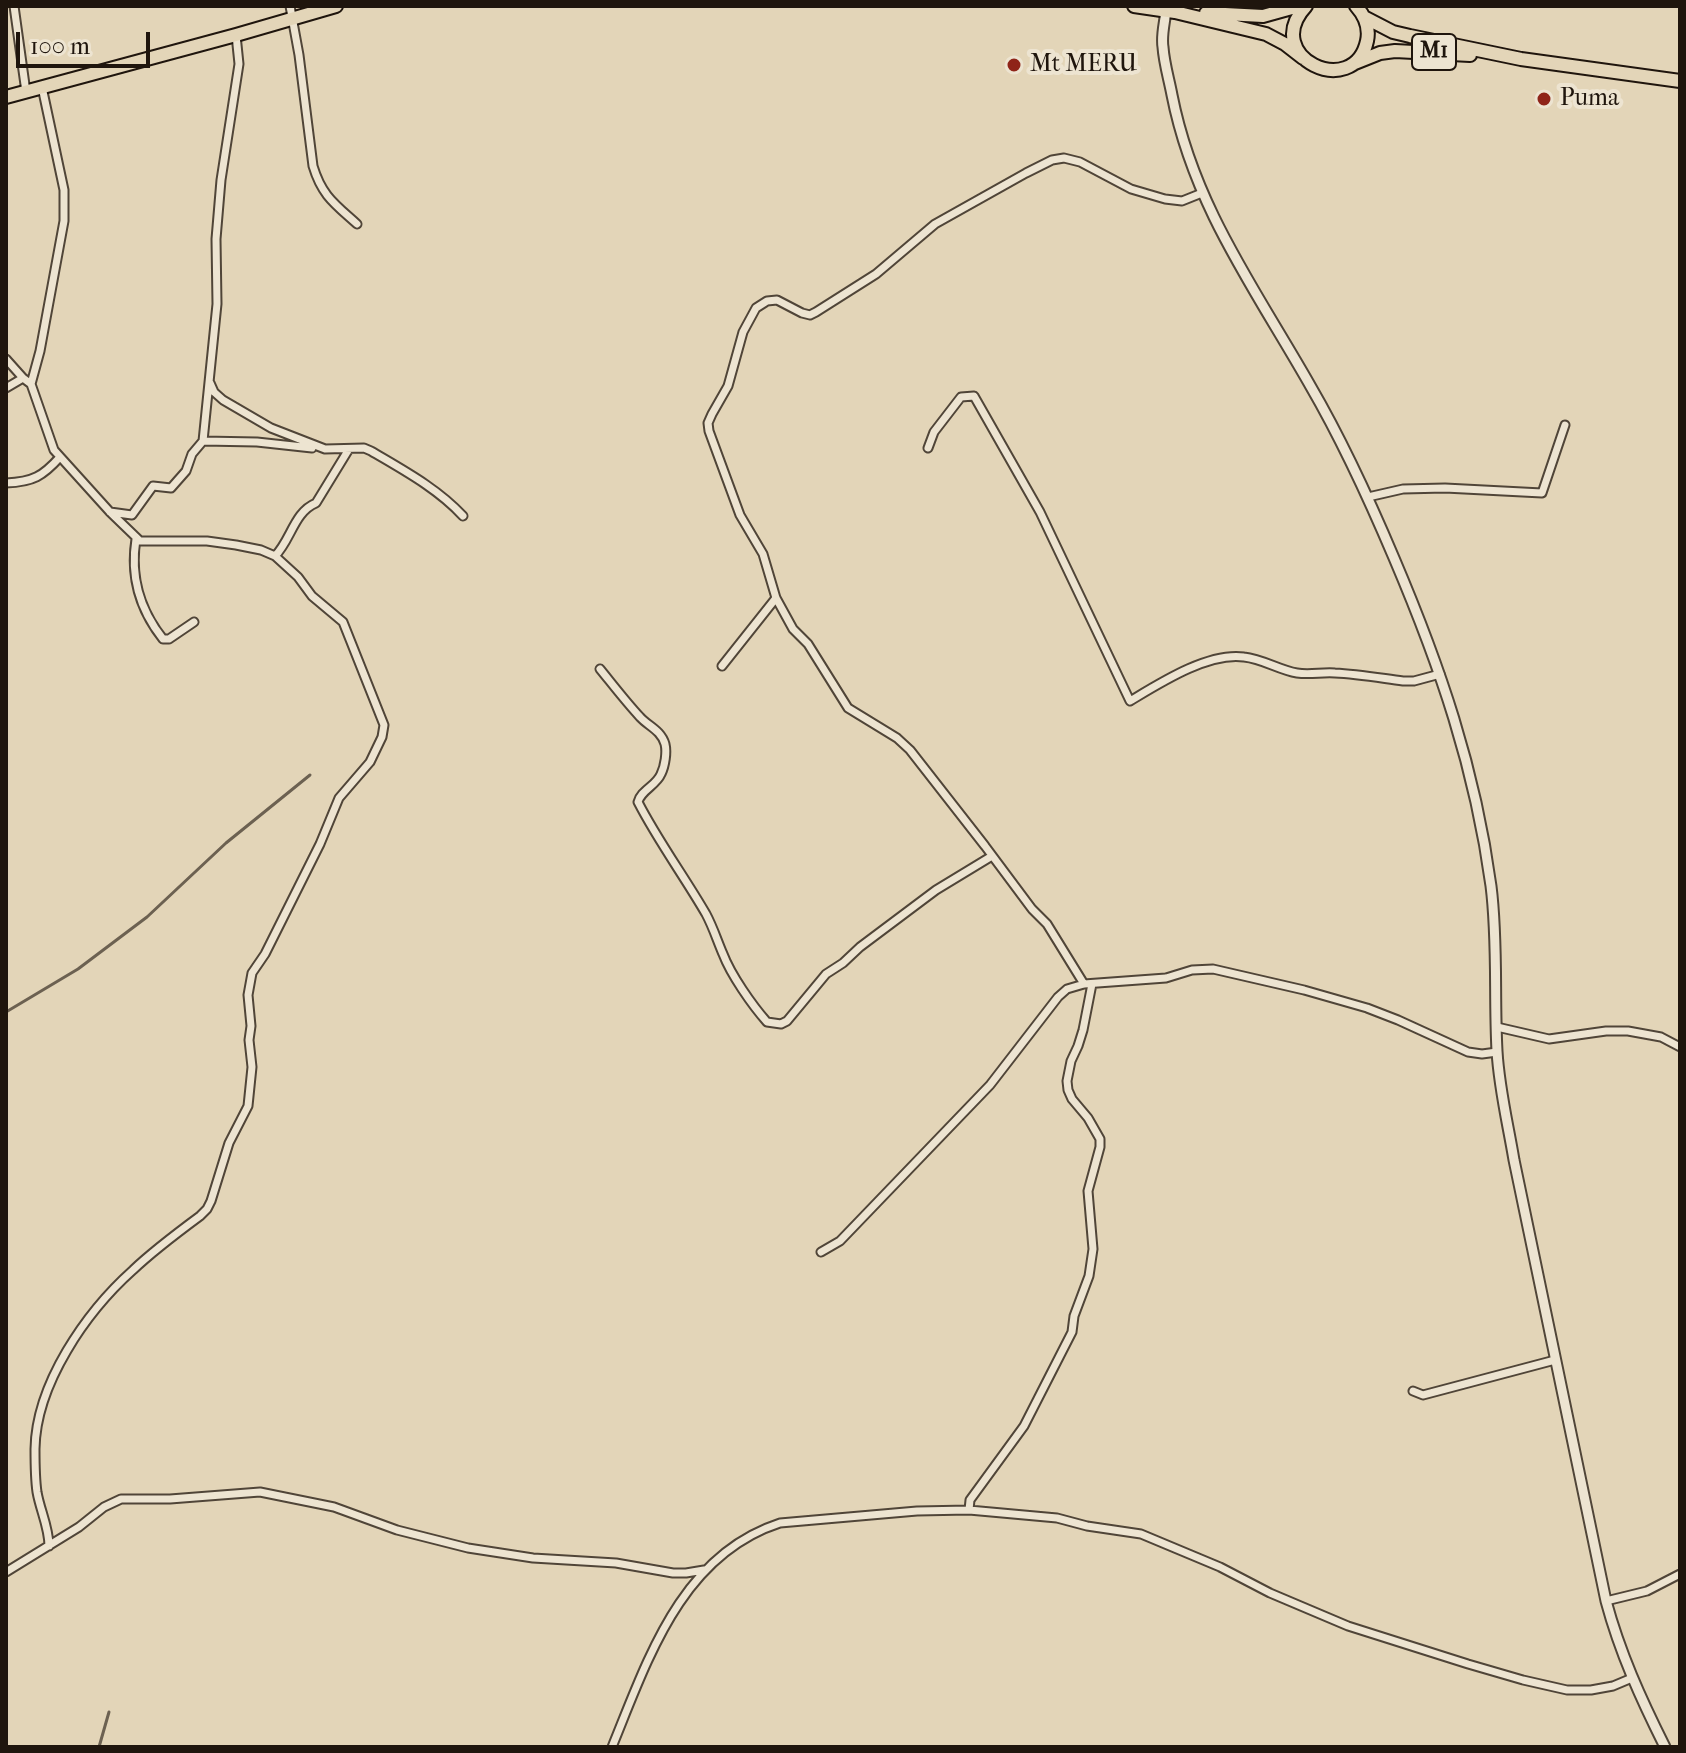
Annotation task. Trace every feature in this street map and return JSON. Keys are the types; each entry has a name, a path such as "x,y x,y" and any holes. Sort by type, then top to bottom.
{"highway":[{"path":"6,97 236,35 291,13 336,6"},
{"name":"M1","path":"1134,6 1263,16 1299,6"},
{"path":"1303,58 1296,47 1294,27 1306,6"},
{"name":"M1","path":"1171,11 1266,34 1285,44 1312,66 1324,70 1337,70 1380,53 1395,51 1521,59"},
{"name":"M1","path":"1348,66 1359,57 1366,44 1368,30 1360,11"},
{"name":"M1","path":"1360,11 1393,32 1410,36 1521,59 1680,81"}],"street":[{"path":"14,6 26,92"},
{"path":"1171,11 1162,44 1187,155 1233,255 1326,413 1368,497 1429,643 1469,770 1491,887 1497,1052 1514,1160 1606,1601 1616,1639 1665,1747"},
{"path":"291,13 318,184 327,197 357,224"},
{"path":"110,512 132,515 153,486 171,488 186,471 192,454 203,441 217,304 216,239 221,180 239,64 236,35"},
{"path":"42,87 65,206 43,337 31,384 54,450 140,541 207,541 275,556 298,577 312,596 343,622 384,725 384,733 370,762 339,798 320,844 265,954 252,973 248,995 252,1067 248,1106 229,1143 207,1209 116,1286 74,1340 50,1387 38,1418 35,1447 37,1491 49,1546"},
{"path":"969,1510 970,1500 1024,1426 1060,1356 1072,1332 1074,1316 1089,1276 1093,1249 1088,1191 1100,1139 1072,1099 1067,1081 1083,1030 1088,984 1047,924 1032,909 910,750 897,738 848,708 808,644 793,629 776,598 766,562 740,515 708,423 728,386 743,332 756,308 767,301 777,300 802,313 810,315 816,312 876,274 935,224 1052,160 1064,158 1080,162 1131,189 1165,199 1182,201 1202,193"},
{"path":"6,359 31,384"},
{"path":"6,388 23,378"},
{"path":"209,381 214,392 223,400 271,428 325,449"},
{"path":"928,448 934,432 961,397 974,396 1040,512 1130,701 1185,671 1236,656 1257,659 1301,673 1333,673 1403,681 1440,674"},
{"path":"1368,497 1403,489 1445,488 1542,493 1565,425"},
{"path":"203,441 257,442 325,449 364,448 412,474 463,516"},
{"path":"275,556 284,547 307,506 316,503 349,449"},
{"path":"6,483 36,479 60,457"},
{"path":"136,539 136,582 142,606 152,625 163,639 169,639 194,622"},
{"path":"722,666 776,598"},
{"path":"600,669 642,720 655,728 665,742 666,759 661,775 639,797 638,802 655,835 704,912 724,956 767,1022 781,1024 787,1021 826,974 936,890 992,856"},
{"path":"821,1252 840,1241 990,1085 1067,989 1088,984 1166,978 1192,970 1213,969 1367,1008 1468,1052 1497,1052"},
{"path":"1497,1027 1549,1039 1628,1031 1661,1037 1680,1047"},
{"path":"1413,1391 1423,1395 1555,1360"},
{"path":"6,1572 121,1499 170,1499 260,1492 334,1507 397,1530 468,1548 533,1558 616,1563 673,1573 704,1570"},
{"path":"612,1747 651,1653 667,1623 704,1570 742,1539 780,1523 917,1511 1013,1513 1141,1534 1348,1626 1523,1680 1567,1690 1591,1690 1632,1678"},
{"path":"1606,1601 1647,1591 1680,1574"}],"waterway":[{"path":"6,1012 78,969 147,917 226,843 310,775"},
{"path":"99,1747 109,1712"}],"place":[{"name":"Mt MERU","path":"1014,65"},
{"name":"Puma","path":"1544,99"}]}
